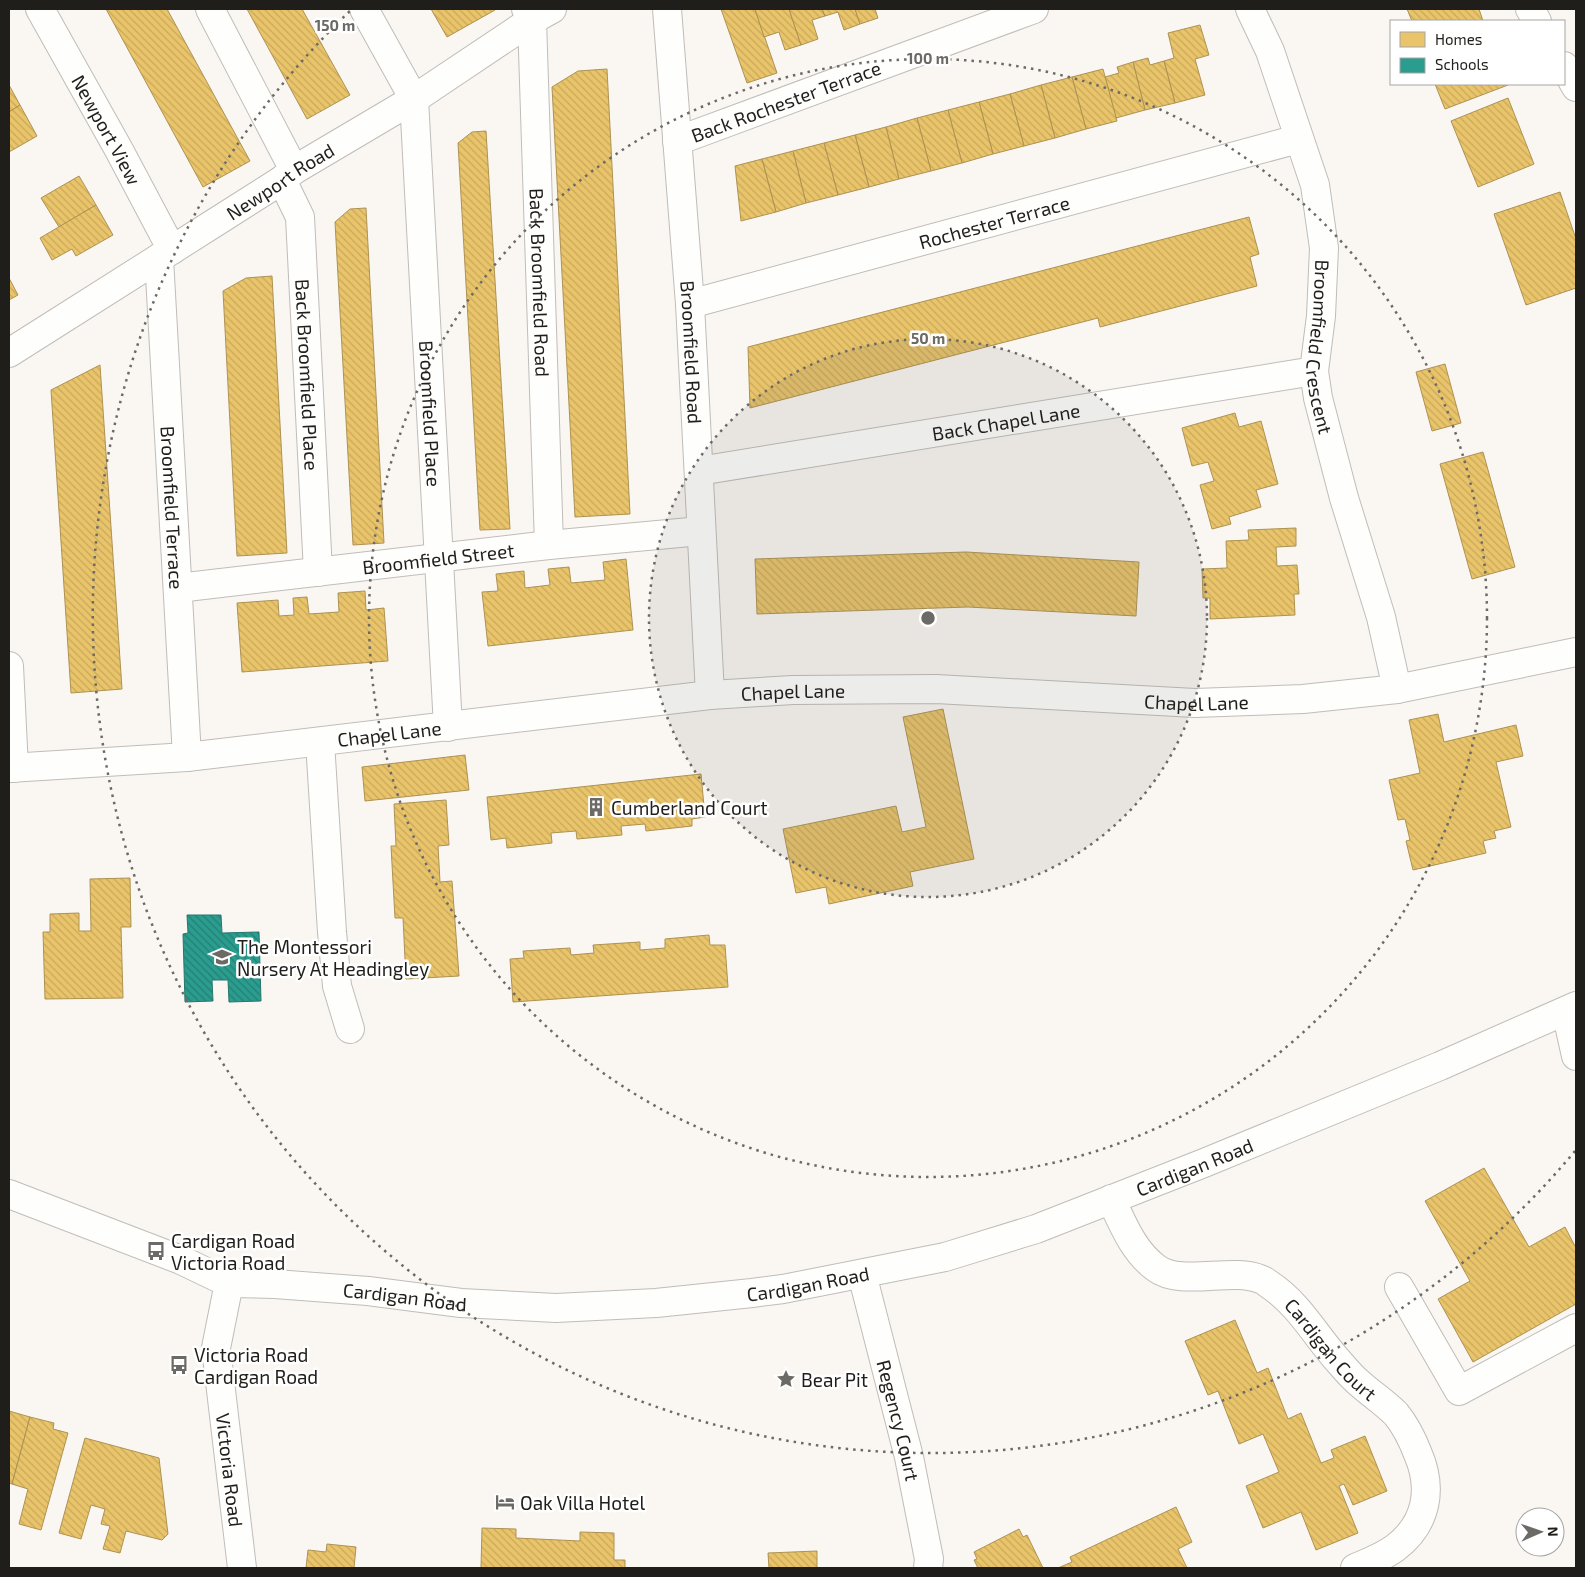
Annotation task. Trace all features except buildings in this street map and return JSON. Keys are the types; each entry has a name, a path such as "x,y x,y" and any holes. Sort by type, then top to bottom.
{"street":[{"name":"Newport View","path":"40,9 119,150 166,254"},
{"name":"Back Broomfield Place","path":"210,9 288,175 300,217 318,572"},
{"path":"364,9 414,99"},
{"name":"Broomfield Road","path":"667,9 690,304 710,695"},
{"name":"Back Rochester Terrace","path":"677,141 1034,9"},
{"name":"Broomfield Crescent","path":"1250,9 1270,50 1298,139 1315,185 1324,248 1321,316 1314,371 1318,398 1341,488 1381,617 1397,689"},
{"path":"1530,9 1536,20"},
{"name":"Newport Road","path":"9,353 288,175 414,99 537,12"},
{"name":"Back Broomfield Road","path":"537,12 550,545"},
{"path":"1565,68 1576,87"},
{"name":"Broomfield Place","path":"414,99 448,727"},
{"name":"Rochester Terrace","path":"690,304 1298,139"},
{"name":"Broomfield Terrace","path":"166,254 178,588 187,757"},
{"name":"Back Chapel Lane","path":"699,472 1314,371"},
{"name":"Broomfield Street","path":"178,588 550,545 701,531"},
{"name":"Chapel Lane","path":"11,768 187,757 710,695 794,690 936,689 1195,703 1303,699 1397,689 1576,652"},
{"path":"9,666 11,768"},
{"path":"320,742 337,986 350,1029"},
{"path":"1571,1009 1576,1056"},
{"name":"Cardigan Road","path":"9,1194 180,1260 229,1283 275,1284 368,1291 461,1303 556,1308 656,1303 752,1293 945,1257 1036,1229 1431,1070 1571,1009"},
{"name":"Cardigan Court","path":"1111,1200 1135,1247 1157,1269 1178,1276 1238,1275 1260,1279 1281,1292 1299,1310 1334,1357 1357,1381 1397,1415 1414,1444 1425,1470 1427,1493 1421,1518 1408,1536 1395,1548 1355,1568"},
{"name":"Regency Court","path":"862,1274 909,1456 929,1559 928,1568"},
{"name":"Victoria Road","path":"229,1283 216,1348 242,1568"},
{"path":"1399,1287 1460,1391 1576,1328"}],"place":[{"name":"Cumberland Court","path":"596,807"},
{"name":"The Montessori Nursery At Headingley","path":"222,957"},
{"name":"Cardigan Road Victoria Road","path":"156,1251"},
{"name":"Victoria Road Cardigan Road","path":"179,1365"},
{"name":"Bear Pit","path":"786,1379"},
{"name":"Oak Villa Hotel","path":"505,1502"}]}
